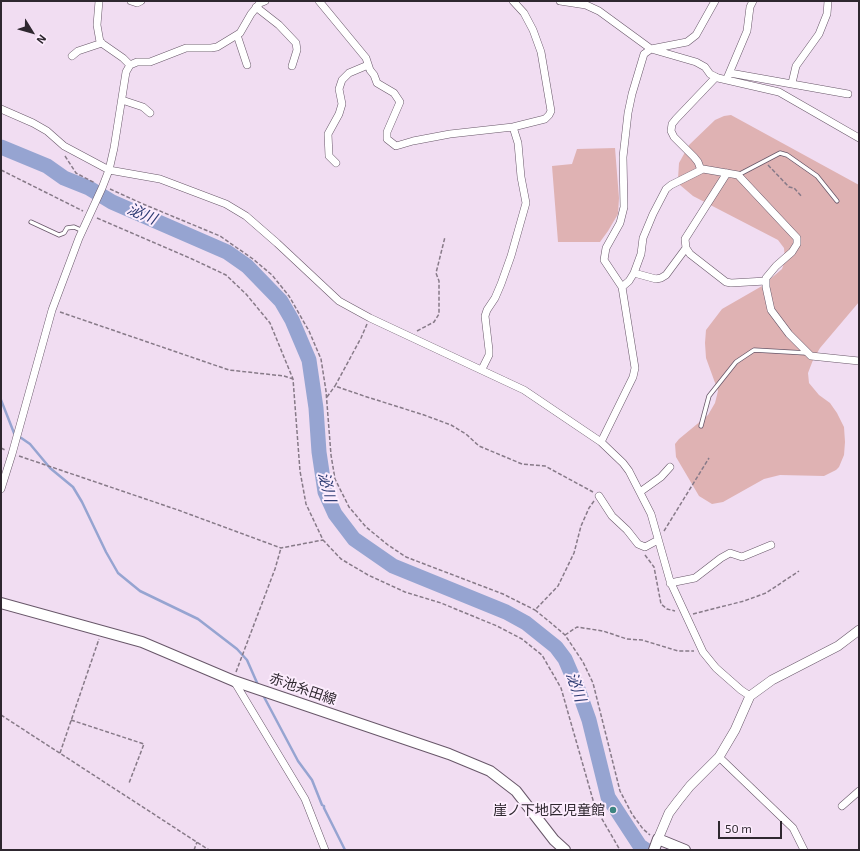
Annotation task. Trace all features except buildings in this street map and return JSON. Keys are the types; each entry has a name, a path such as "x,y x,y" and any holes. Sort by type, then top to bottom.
{"main road":[{"name":"赤池糸田線","path":"1,603 142,642 234,681 427,746 490,771 516,791 554,840 565,850"},
{"path":"656,845 685,850"}],"street":[{"path":"99,1 98,32 100,42 123,58 130,65"},
{"path":"131,1 137,3 141,1"},
{"path":"1,489 52,310 109,170 126,72 130,65 137,62 150,62 186,48 217,47 237,34 256,7 265,1"},
{"path":"319,1 366,58 377,83 394,93 400,102 387,132 388,139 396,146 450,134 513,127 545,119 549,115 551,110 541,52 533,30 524,14 513,1"},
{"path":"560,1 586,5 600,11 651,49 696,62 705,67 710,74 716,77 792,83 848,94"},
{"path":"601,442 633,377 635,368 622,287 604,260 606,248 620,223 624,207 623,157 628,113 644,54 651,49 687,42 696,35 715,1"},
{"path":"728,77 747,31 750,7 753,1"},
{"path":"792,83 796,66 819,34 827,14 828,1"},
{"path":"256,7 279,26 296,43 297,50 292,66"},
{"path":"237,34 247,65"},
{"path":"72,56 78,51 102,43"},
{"path":"336,163 329,156 328,134 339,114 342,104 339,90 342,80 349,73 368,65"},
{"path":"701,170 694,157 674,137 671,131 672,124 716,77"},
{"path":"728,77 779,92 859,138"},
{"path":"122,100 143,107 150,113"},
{"path":"1,109 34,123 47,131 64,146 109,170 160,180 226,204 246,216 277,242 339,301 370,318 482,369 532,394 601,442 623,463 629,471 651,514 670,583 702,649 716,668 750,696"},
{"path":"482,369 489,350 485,316 486,310 495,298 511,256 526,203 521,177 518,143 513,127"},
{"path":"622,287 629,281 634,273 641,254 643,238 652,214 666,189 671,185 704,169 738,175 797,238 797,244 792,252 776,266 766,278 766,287 771,310 789,334 811,356 859,360"},
{"path":"727,173 685,239 686,248 690,254 726,282 731,284 766,281"},
{"path":"634,273 656,279 661,278 666,275 686,248"},
{"path":"640,492 662,477 670,467"},
{"path":"599,496 612,516 627,530 638,544 645,547 658,540"},
{"path":"670,583 695,578 730,553 742,557 771,545"},
{"path":"656,845 669,813 690,786 719,757 735,730 750,696 772,680 838,646 859,630"},
{"path":"234,681 305,799 325,850"},
{"path":"719,757 792,828 804,850"},
{"path":"842,806 859,791"}],"lane":[{"path":"738,175 780,153 787,155 817,176 837,201"},
{"path":"31,222 59,235 67,228 74,226 83,231"},
{"path":"701,426 709,396 736,362 754,350 807,353"}],"path":[{"path":"65,156 76,173 103,187 220,236 253,259 272,275 288,296 309,331 321,359 335,479 349,506 366,527 406,557 503,594 535,610 565,635 583,662 593,683 620,791 632,814 656,845"},
{"path":"764,161 789,188 794,188 802,197"},
{"path":"1,170 90,215 226,275 246,294 270,323 293,379 300,471 306,504 323,540 341,559 368,574 405,592 441,603 497,626 522,639 542,655 561,688 595,807 620,850"},
{"path":"411,336 434,322 439,314 439,281 436,273 445,237"},
{"path":"52,310 64,312 229,370 284,376 293,379"},
{"path":"326,398 335,386 370,318"},
{"path":"335,386 451,425 466,434 479,446 522,464 545,466 599,496 589,508 581,526 574,554 558,586 535,610"},
{"path":"12,454 178,510 281,548 323,540"},
{"path":"658,540 709,458"},
{"path":"638,544 638,549 654,567 661,604 667,609 692,614 744,601 766,593 799,571"},
{"path":"234,681 236,671 275,569 281,548"},
{"path":"565,635 577,627 603,631 627,639 642,640 678,651 696,651 702,649"},
{"path":"60,754 102,630"},
{"path":"1,715 209,850"},
{"path":"71,720 144,744 129,783"},
{"path":"194,850 197,842"}],"shaded area":[{"path":"731,115 859,185 859,302 820,348 808,373 809,383 819,395 830,403 844,427 844,455 839,467 824,476 780,475 764,479 723,502 712,504 699,496 676,457 675,444 708,415 715,403 718,391 706,358 706,330 722,309 762,286 782,269 785,260 784,248 778,240 693,196 680,185 678,179 679,163 689,145 715,120"},
{"path":"615,148 619,198 618,214 608,231 600,242 558,242 552,166 572,164 577,149"}],"waterway":[{"name":"泌川","path":"1,147 47,166 64,178 89,188 112,202 227,252 247,266 281,301 292,320 309,360 325,492 335,514 354,539 393,566 506,612 526,623 556,647 565,659 589,720 608,797 640,846 646,850"},
{"path":"1,400 14,433 30,444 50,468 73,487 118,573 140,591 198,619 237,649 247,660 258,685"},
{"path":"263,695 298,761 312,780 322,805 324,806 345,850"}],"place":[{"name":"崖ノ下地区児童館","path":"613,810"}]}
